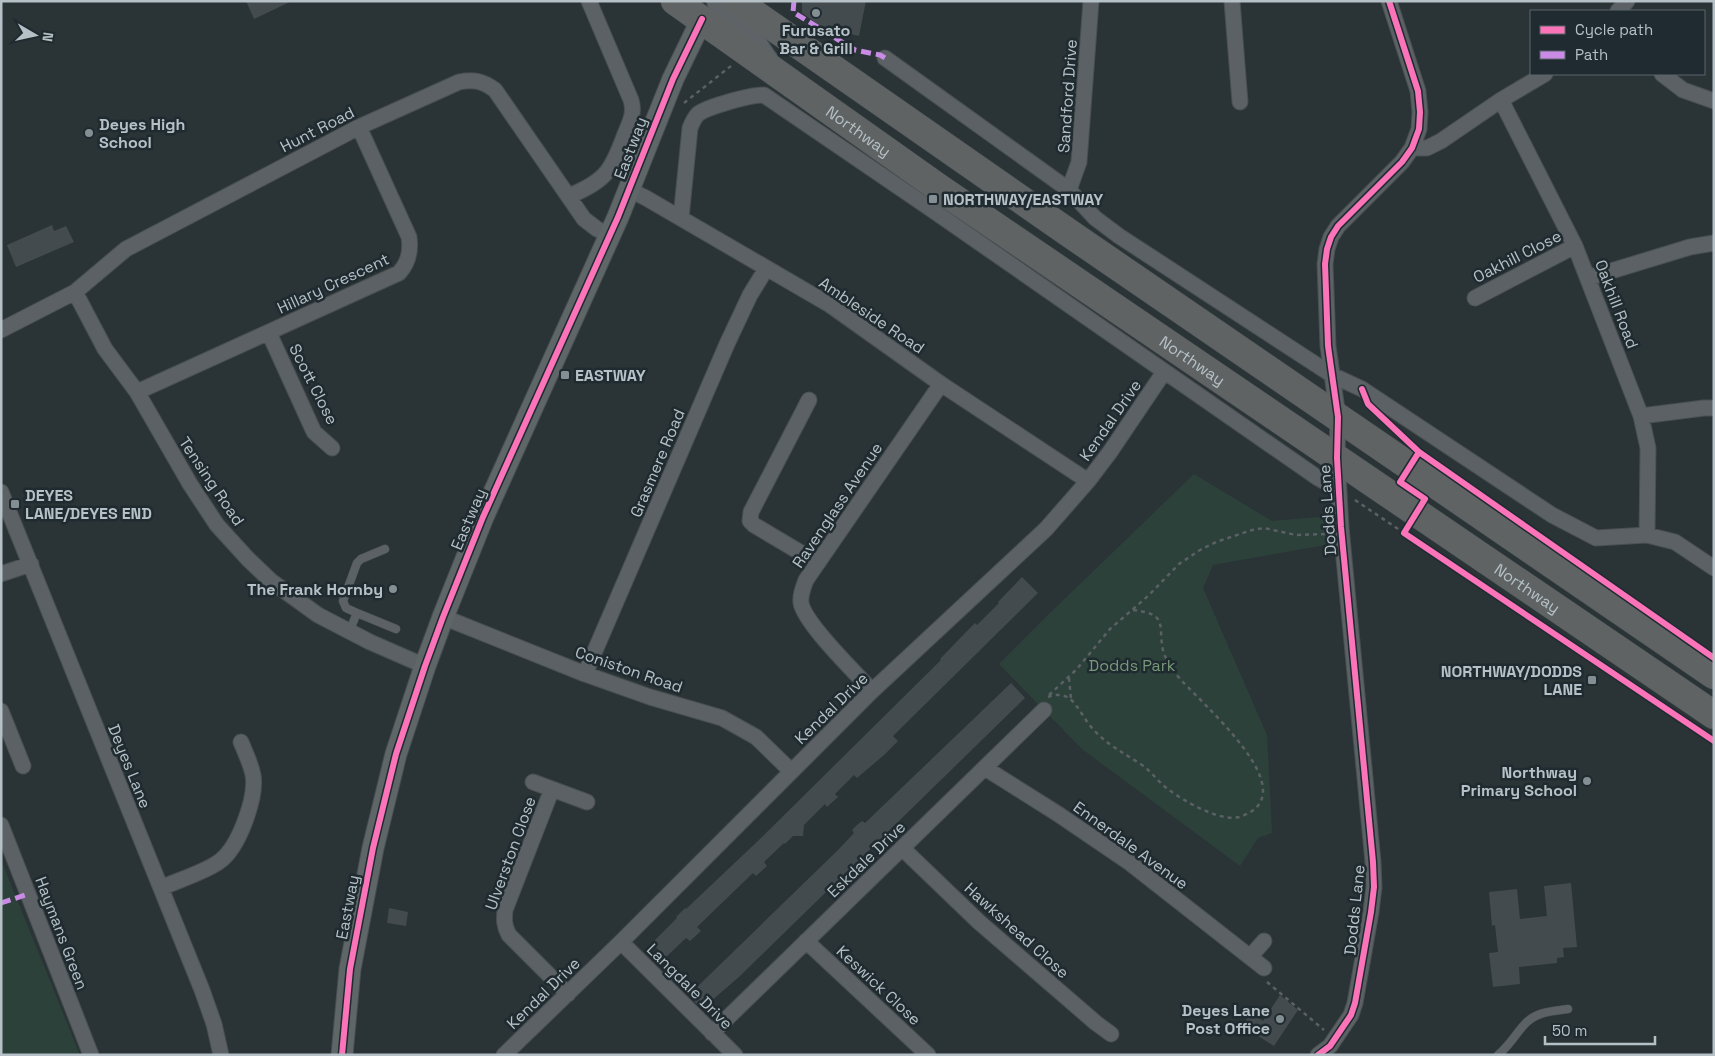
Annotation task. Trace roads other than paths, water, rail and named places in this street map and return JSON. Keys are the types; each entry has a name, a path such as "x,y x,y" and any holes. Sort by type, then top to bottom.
{"highway":[{"name":"Northway","path":"675,1 711,7 772,70 938,188 1337,458 1411,528 1714,715"},
{"name":"Northway","path":"736,1 1338,418 1714,675"},
{"path":"1200,322 1226,359 1234,367 1319,427 1333,446 1337,458"}],"street":[{"path":"569,196 586,189 610,169 633,114 631,100 589,1"},
{"name":"Sandford Drive","path":"1068,190 1080,162 1091,1"},
{"path":"1232,1 1240,102"},
{"name":"Dodds Lane","path":"1329,1048 1351,1015 1355,1003 1374,887 1338,489 1338,418 1328,346 1325,289 1326,249 1338,226 1402,162 1412,148 1419,130 1418,91 1389,1"},
{"name":"Eastway","path":"342,1055 350,969 373,848 396,754 425,666 483,517 630,190 669,88 711,7"},
{"path":"885,58 1068,190 1095,218 1120,236 1332,375 1362,389 1552,515 1596,538 1647,534 1675,542 1714,568"},
{"path":"1412,148 1427,148 1441,141 1501,100 1543,75"},
{"path":"1663,75 1683,90 1714,101"},
{"name":"Hunt Road","path":"1,330 75,292 126,249 359,127 459,82 478,80 496,90 584,219 597,229 610,235"},
{"name":"Northway","path":"681,218 690,128 695,117 705,111 751,95 764,95 932,209 1318,478 1338,489"},
{"name":"Oakhill Road","path":"1501,100 1575,246 1641,416 1648,448 1647,534"},
{"name":"Hillary Crescent","path":"137,392 399,273 405,266 410,246 408,236 359,127"},
{"name":"Ambleside Road","path":"630,190 830,305 941,384 1088,480"},
{"path":"1588,278 1690,247 1714,243"},
{"name":"Oakhill Close","path":"1475,298 1575,246"},
{"name":"Grasmere Road","path":"585,674 727,344 750,295 766,269"},
{"name":"Tensing Road","path":"75,292 105,349 137,392 163,440 216,525 271,581 318,615 349,632 425,666"},
{"name":"Scott Close","path":"269,332 314,432 332,448"},
{"name":"Kendal Drive","path":"504,1055 621,942 872,691 1046,529 1110,452 1164,372"},
{"name":"Ravenglass Avenue","path":"872,691 812,624 801,604 802,592 806,580 941,384"},
{"path":"809,400 751,512 750,521 754,526 818,563"},
{"path":"1641,416 1714,408"},
{"name":"Deyes Lane","path":"1,492 211,1015 221,1055"},
{"path":"1,574 30,564"},
{"name":"Coniston Road","path":"443,617 585,674 650,697 713,714 756,736 791,771"},
{"name":"Eskdale Drive","path":"712,1034 985,768 1045,703"},
{"path":"1,711 23,766"},
{"path":"161,888 219,863 234,846 252,802 254,788 253,774 241,742"},
{"name":"Ennerdale Avenue","path":"985,768 1058,814 1130,863 1250,957 1265,974"},
{"name":"Ulverston Close","path":"533,782 587,802"},
{"name":"Ulverston Close","path":"552,789 505,910 504,919 509,935 568,994"},
{"name":"Haymans Green","path":"1,825 91,1055"},
{"name":"Hawkshead Close","path":"902,848 979,922 1111,1034"},
{"name":"Keswick Close","path":"806,941 928,1055"},
{"path":"1250,957 1264,941"},
{"name":"Langdale Drive","path":"621,942 735,1055"}],"lane":[{"path":"385,549 361,559 357,563 343,602 346,608 396,629"},
{"path":"349,632 356,613"},
{"path":"1498,1055 1507,1047 1525,1023 1532,1018 1548,1011 1568,1009"}],"place":[{"name":"Furusato Bar & Grill","path":"816,13"},
{"name":"Deyes High School","path":"89,133"},
{"name":"NORTHWAY/EASTWAY","path":"933,199"},
{"name":"EASTWAY","path":"565,375"},
{"name":"DEYES LANE/DEYES END","path":"15,504"},
{"name":"The Frank Hornby","path":"393,589"},
{"name":"NORTHWAY/DODDS LANE","path":"1592,680"},
{"name":"Northway Primary School","path":"1587,781"},
{"name":"Deyes Lane Post Office","path":"1280,1019"}],"park label":[{"name":"Dodds Park","path":"1132,665"}]}
